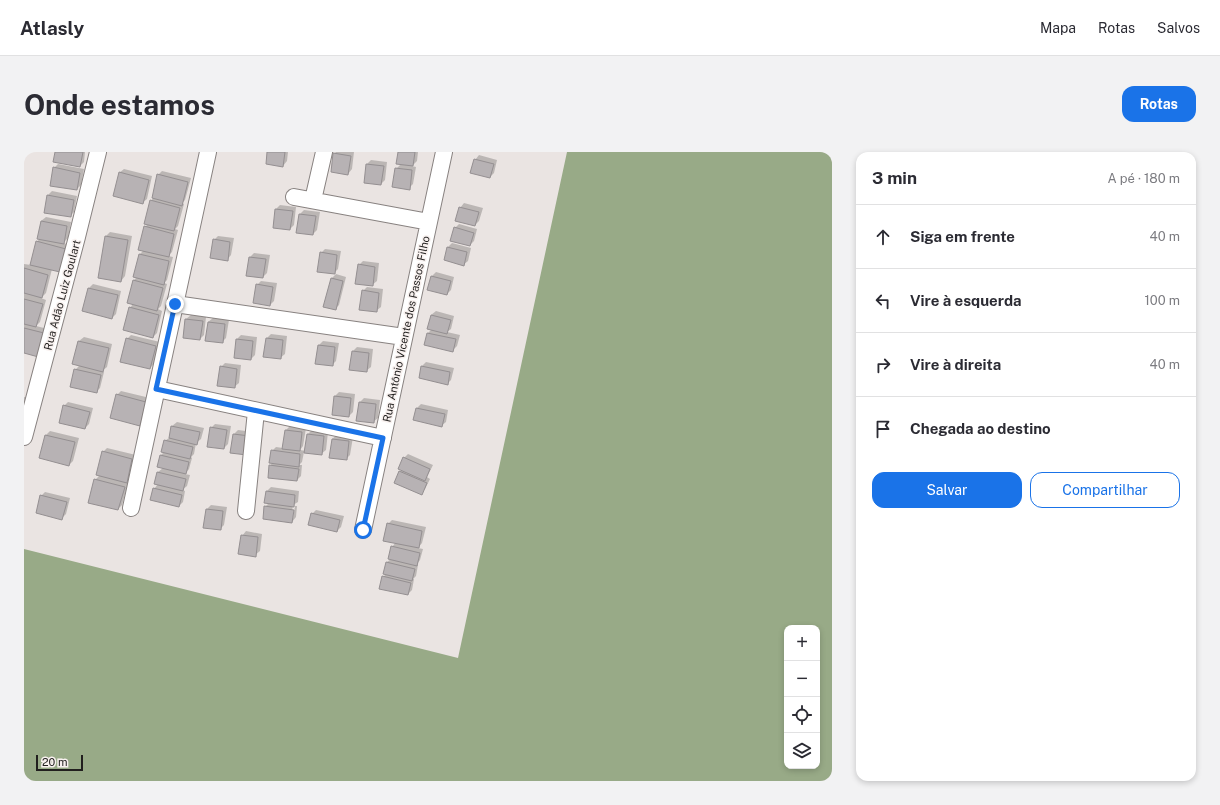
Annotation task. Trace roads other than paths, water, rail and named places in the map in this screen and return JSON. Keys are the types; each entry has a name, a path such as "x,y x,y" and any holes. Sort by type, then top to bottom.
{"street":[{"name":"Rua Adão Luiz Goulart","path":"24,437 98,152"},
{"path":"131,508 208,152"},
{"path":"313,200 324,152"},
{"name":"Rua Antônio Vicente dos Passos Filho","path":"363,530 444,152"},
{"path":"294,197 429,222"},
{"path":"175,304 404,337"},
{"path":"156,389 383,438"},
{"path":"246,512 256,410"}]}
